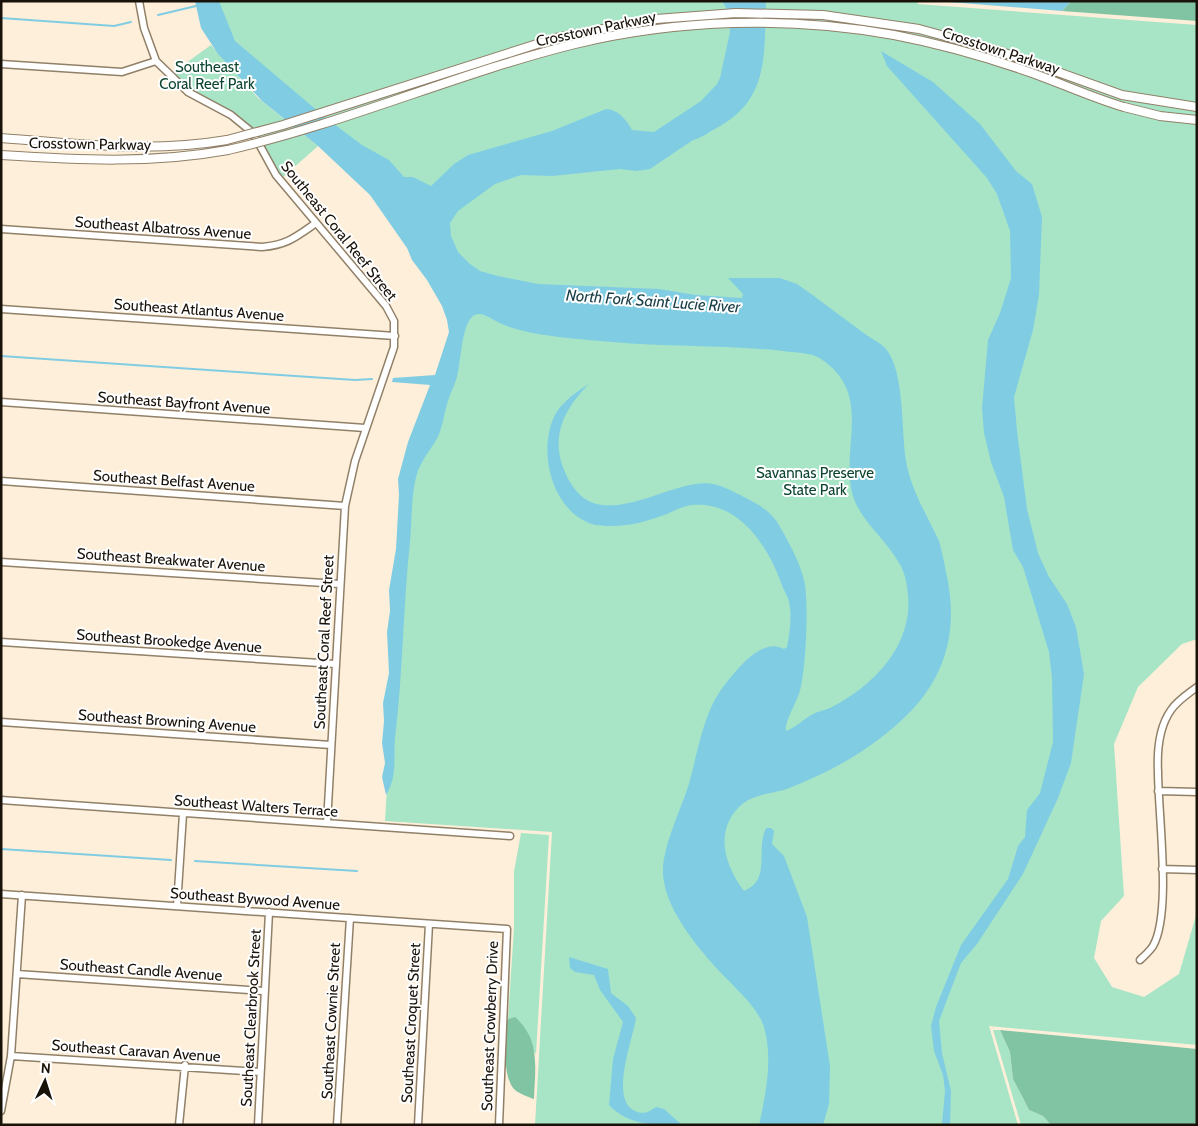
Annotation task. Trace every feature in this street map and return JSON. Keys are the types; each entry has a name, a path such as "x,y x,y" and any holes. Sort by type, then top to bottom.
{"main road":[{"name":"Crosstown Parkway","path":"1,138 145,148 186,146 226,140 283,125 507,53 570,35 656,19 736,13 823,15 919,29 999,51 1122,95 1197,107"},
{"name":"Crosstown Parkway","path":"1,155 83,160 139,160 228,150 290,134 577,44 647,30 719,24 776,23 827,26 905,37 985,57 1124,107 1160,116 1197,120"}],"street":[{"name":"Southeast Coral Reef Street","path":"139,1 144,28 156,61 188,92 231,115 250,130 260,142 276,175 386,306 394,321 394,347 365,428 345,506 339,584 327,823"},
{"path":"1,64 122,72 156,61"},
{"name":"Southeast Albatross Avenue","path":"1,229 262,247 290,242 316,223"},
{"name":"Southeast Atlantus Avenue","path":"1,309 395,336"},
{"name":"Southeast Bayfront Avenue","path":"1,402 365,428"},
{"name":"Southeast Belfast Avenue","path":"1,481 345,506"},
{"name":"Southeast Breakwater Avenue","path":"1,562 339,584"},
{"name":"Southeast Brookedge Avenue","path":"1,642 335,664"},
{"path":"1140,960 1153,946 1162,913 1158,791 1158,754 1161,734 1170,710 1197,687"},
{"name":"Southeast Browning Avenue","path":"1,722 331,745"},
{"path":"1158,791 1197,792"},
{"name":"Southeast Walters Terrace","path":"1,800 510,836"},
{"path":"177,906 183,814"},
{"path":"1162,869 1197,870"},
{"name":"Southeast Bywood Avenue","path":"1,894 507,929"},
{"path":"1,1111 11,1056 22,895"},
{"name":"Southeast Clearbrook Street","path":"258,1125 268,912"},
{"name":"Southeast Cownie Street","path":"337,1125 350,918"},
{"name":"Southeast Croquet Street","path":"418,1125 428,924"},
{"name":"Southeast Crowberry Drive","path":"498,1125 507,929"},
{"name":"Southeast Candle Avenue","path":"18,974 263,991"},
{"name":"Southeast Caravan Avenue","path":"11,1056 185,1065 260,1072"},
{"path":"178,1125 185,1065"}],"green space":[{"name":"Savannas Preserve State Park","path":"208,1 917,1 918,4 1197,25 1197,639 1182,644 1138,687 1114,744 1124,896 1101,921 1094,958 1112,987 1144,997 1179,974 1197,912 1197,1045 989,1026 1018,1125 535,1125 552,832 385,821 404,510 467,301 454,274 244,63"},
{"path":"1071,1 1197,1 1197,21 1062,11"},
{"name":"Southeast Coral Reef Park","path":"211,45 258,98 318,146 282,178 248,124 197,96 172,73"},
{"path":"521,833 549,835 536,1054 508,1019 514,928 514,872"},
{"path":"515,1017 529,1035 533,1045 535,1055 534,1099 515,1090 508,1077 505,1057 506,1020"},
{"path":"993,1030 1000,1030 1010,1052 1013,1079 1029,1110 1043,1116 1051,1125 1021,1125"},
{"path":"1000,1030 1197,1049 1197,1125 1051,1125 1043,1116 1029,1110 1013,1079 1010,1052"}],"water":[{"name":"North Fork Saint Lucie River","path":"195,1 219,1 235,41 326,118 362,145 389,160 404,177 413,177 431,186 454,164 468,155 552,131 606,109 610,109 621,116 632,130 654,132 701,101 717,84 730,32 729,13 722,1 766,1 765,40 760,75 754,91 745,106 732,119 693,140 650,169 636,171 620,169 552,176 521,175 495,184 458,211 450,223 451,236 458,252 480,271 538,284 659,289 696,295 742,298 743,294 728,278 780,278 797,284 881,344 892,359 899,387 904,449 908,472 915,492 939,541 950,591 950,628 942,663 924,696 885,735 856,755 825,772 785,790 750,799 738,808 731,818 726,829 725,839 725,850 732,872 744,891 753,886 758,879 763,837 766,828 771,828 774,831 772,844 784,856 807,917 830,1066 829,1104 823,1125 759,1125 766,1089 768,1063 767,1039 764,1027 758,1014 709,960 678,918 665,888 663,874 669,839 687,791 703,729 713,704 727,682 752,655 768,647 776,646 784,649 787,647 790,630 789,600 761,543 739,519 725,511 709,506 692,505 633,524 600,526 592,524 577,516 567,507 559,495 553,482 547,453 548,438 553,418 571,396 589,384 579,395 564,418 559,442 563,468 573,487 583,498 597,504 616,505 631,503 688,485 713,484 764,508 772,516 779,525 800,566 806,590 803,676 800,692 787,722 786,731 813,714 832,707 848,698 876,675 888,662 897,647 908,613 907,587 901,567 894,554 860,512 852,493 850,456 852,421 851,404 846,388 837,373 821,359 808,354 762,349 633,344 568,338 520,330 481,314 472,317 466,329 458,373 447,403 440,432 416,476 412,504 394,767 390,788 386,795 382,777 385,763 382,743 383,703 389,673 387,632 390,611 389,590 396,549 398,479 408,442 430,385 392,382 393,378 435,375 449,332 447,320 442,306 427,280 370,195 318,146 262,101 218,54 201,28"},
{"path":"936,1 1071,1 1062,11"},
{"path":"881,51 933,82 980,124 1016,171 1032,184 1042,217 1039,295 1033,330 1014,397 1017,431 1027,509 1038,553 1049,577 1067,604 1076,627 1084,674 1071,763 1058,798 1023,874 977,944 961,963 939,1021 942,1053 951,1091 950,1125 942,1124 945,1091 943,1075 934,1051 931,1026 936,1007 961,945 1008,879 1018,846 1025,837 1027,810 1040,793 1053,742 1052,678 1049,652 1023,567 1013,550 1004,497 991,462 984,433 982,408 988,340 1000,313 1011,278 1010,231 997,194 987,178 887,66"},
{"path":"569,957 608,969 611,993 628,1006 636,1018 623,1082 627,1105 641,1113 649,1112 656,1107 664,1109 682,1125 634,1121 617,1112 609,1105 613,1059 623,1022 600,990 594,975 575,972 570,968"}],"waterway":[{"path":"158,15 196,6"},
{"path":"1,18 114,26 131,22"},
{"path":"1,356 355,380 372,379"},
{"path":"1,849 171,860"},
{"path":"195,861 357,871"}]}
